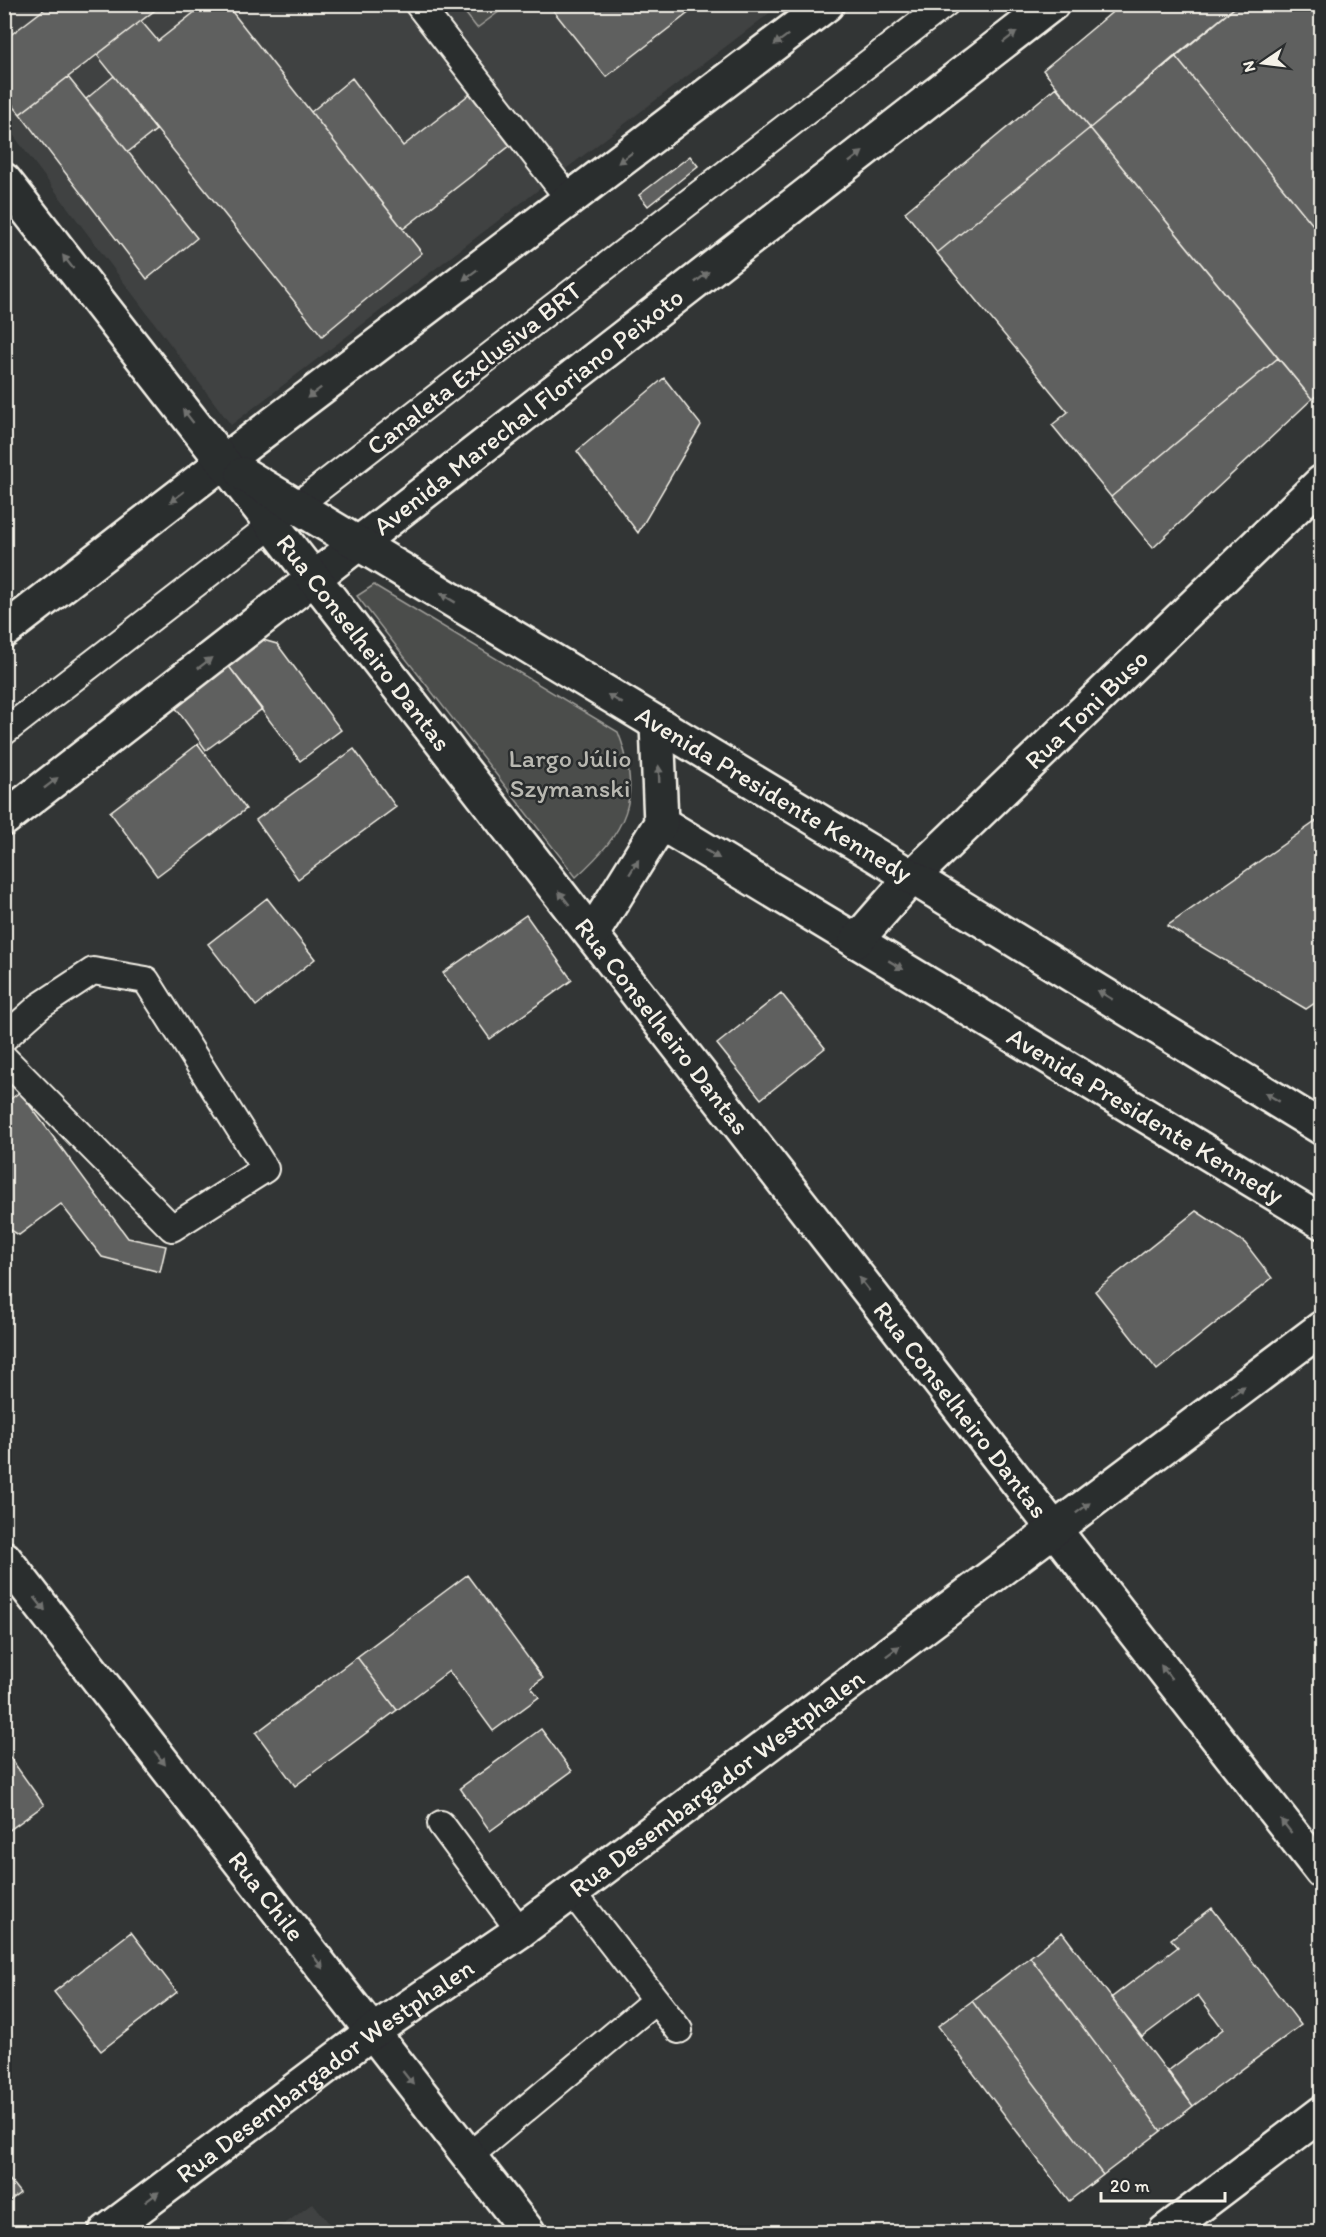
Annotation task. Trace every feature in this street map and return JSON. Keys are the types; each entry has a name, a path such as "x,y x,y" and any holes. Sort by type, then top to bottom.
{"main road":[{"path":"4,631 827,4"},
{"name":"Avenida Marechal Floriano Peixoto","path":"4,819 1052,4"},
{"name":"Rua Conselheiro Dantas","path":"4,180 224,462 284,515 314,579 1322,1872"},
{"name":"Rua Toni Buso","path":"856,941 912,877 1322,482"},
{"name":"Avenida Presidente Kennedy","path":"284,515 358,544 912,877 1322,1128"},
{"path":"592,934 662,823 657,724"},
{"name":"Avenida Presidente Kennedy","path":"662,823 1322,1222"},
{"name":"Rua Desembargador Westphalen","path":"106,2232 372,2032 520,1931 1322,1328"},
{"name":"Rua Chile","path":"4,1558 528,2232"},
{"path":"1166,2232 1322,2113"}],"lane":[{"path":"418,4 570,200"},
{"name":"Canaleta Exclusiva BRT","path":"4,732 945,4"},
{"path":"4,1038 40,1006 93,971 146,980 265,1169 172,1228 4,1058"},
{"path":"441,1824 520,1931"},
{"path":"572,1892 678,2030"},
{"path":"469,2156 656,2000"}],"shaded area":[{"path":"5,5 780,5 231,425 5,124"},
{"path":"313,2203 336,2232 274,2232"}],"green space":[{"path":"459,5 508,5 477,28"},
{"name":"Largo Júlio Szymanski","path":"374,585 618,732 626,755 629,776 626,812 607,845 576,877 357,596"}],"building":[{"path":"51,4 163,4 20,114 4,94 4,40"},
{"path":"205,4 226,4 422,253 322,336 97,55 141,21 158,41"},
{"path":"548,4 700,4 606,77"},
{"path":"1122,4 1239,4 1090,128 1043,70"},
{"path":"1239,4 1322,4 1322,236 1175,56"},
{"path":"1175,56 1322,236 1322,391 1312,399 1090,128"},
{"path":"114,76 156,130 128,152 86,99"},
{"path":"68,77 197,238 147,279 20,114"},
{"path":"352,78 403,146 471,93 511,145 403,229 311,112"},
{"path":"1056,87 1090,128 937,253 905,212"},
{"path":"1090,128 1278,358 1111,497 1052,425 1068,412 937,253"},
{"path":"690,156 698,166 648,206 639,195"},
{"path":"1278,358 1312,399 1153,548 1111,497"},
{"path":"664,378 701,425 638,533 577,451"},
{"path":"263,640 277,644 341,730 300,761 224,660 249,641"},
{"path":"224,660 262,709 206,750 170,700"},
{"path":"198,744 246,809 157,876 110,812"},
{"path":"354,749 396,807 298,879 256,820"},
{"path":"1318,820 1322,825 1322,998 1306,1009 1167,926"},
{"path":"267,898 315,959 256,1006 208,944"},
{"path":"526,915 572,980 490,1039 443,973"},
{"path":"781,993 825,1048 761,1099 717,1044"},
{"path":"20,1092 128,1238 166,1246 160,1272 102,1257 61,1204 19,1235 4,1226 4,1104"},
{"path":"1196,1211 1245,1243 1272,1278 1157,1370 1095,1291"},
{"path":"467,1575 543,1678 531,1687 539,1697 493,1731 449,1671 397,1710 357,1657"},
{"path":"357,1657 397,1710 295,1786 256,1733"},
{"path":"541,1729 572,1771 490,1831 460,1788"},
{"path":"4,1749 44,1805 4,1834"},
{"path":"1212,1908 1301,2025 1193,2106 1168,2071 1223,2029 1198,1995 1142,2037 1111,1998 1178,1947 1171,1939"},
{"path":"131,1932 177,1992 101,2051 54,1992"},
{"path":"1062,1932 1193,2106 1161,2131 1030,1957"},
{"path":"1030,1957 1161,2131 1103,2175 972,2001"},
{"path":"972,2001 1103,2175 1069,2201 938,2026"},
{"path":"4,2173 20,2193 4,2205"}]}
